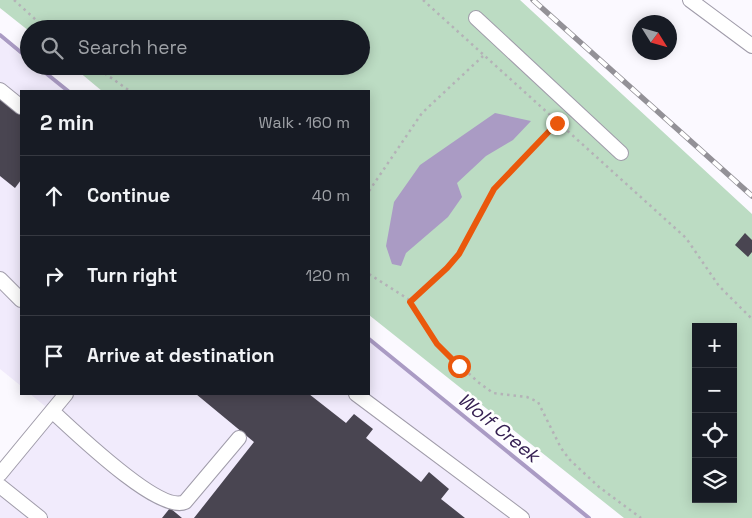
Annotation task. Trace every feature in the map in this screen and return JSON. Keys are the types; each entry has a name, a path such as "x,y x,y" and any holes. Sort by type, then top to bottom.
{"street":[{"path":"690,0 752,46"},
{"path":"476,18 621,153"},
{"path":"0,90 20,106"},
{"path":"0,279 20,299"},
{"path":"0,474 65,395"},
{"path":"357,395 522,518"},
{"path":"52,411 149,494 180,505 185,502 239,438"},
{"path":"0,486 40,518"}],"path":[{"path":"14,0 36,20"},
{"path":"423,0 447,19 483,56 686,238 719,286 752,319"},
{"path":"370,190 422,113 483,56"},
{"path":"107,75 129,90"},
{"path":"410,302 447,268 459,254 494,189 557,123"},
{"path":"370,275 400,292 410,302 437,344 478,382 493,393 527,397 538,402 561,448 570,460 599,487 641,518"}],"shaded area":[{"path":"0,38 20,55 20,75 46,75 65,90 20,90 20,385 0,369"},
{"path":"495,113 531,121 513,140 486,156 457,183 462,197 448,217 406,253 401,266 392,264 386,246 394,202 420,165"},
{"path":"370,340 589,518 0,518 0,474 51,411 31,395 370,395"}],"green space":[{"path":"0,0 520,0 752,214 752,518 624,518 370,316 370,90 101,90 83,75 370,75 370,20 20,20 20,24 0,8"}],"building":[{"path":"0,97 20,114 20,181 15,188 0,176"},
{"path":"745,233 752,240 752,252 748,257 735,245"},
{"path":"197,395 310,395 346,423 354,414 373,429 366,438 421,482 429,472 449,489 441,499 465,518 194,518 254,442"},
{"path":"170,508 182,518 162,518"}],"waterway":[{"name":"Wolf Creek","path":"0,35 20,52"},
{"name":"Wolf Creek","path":"48,75 67,90"},
{"name":"Wolf Creek","path":"370,340 589,518"}],"railway":[{"path":"533,0 752,196"}],"route":[{"path":"459,366 437,344 410,302 447,268 459,254 483,204 494,189 557,123"}]}
